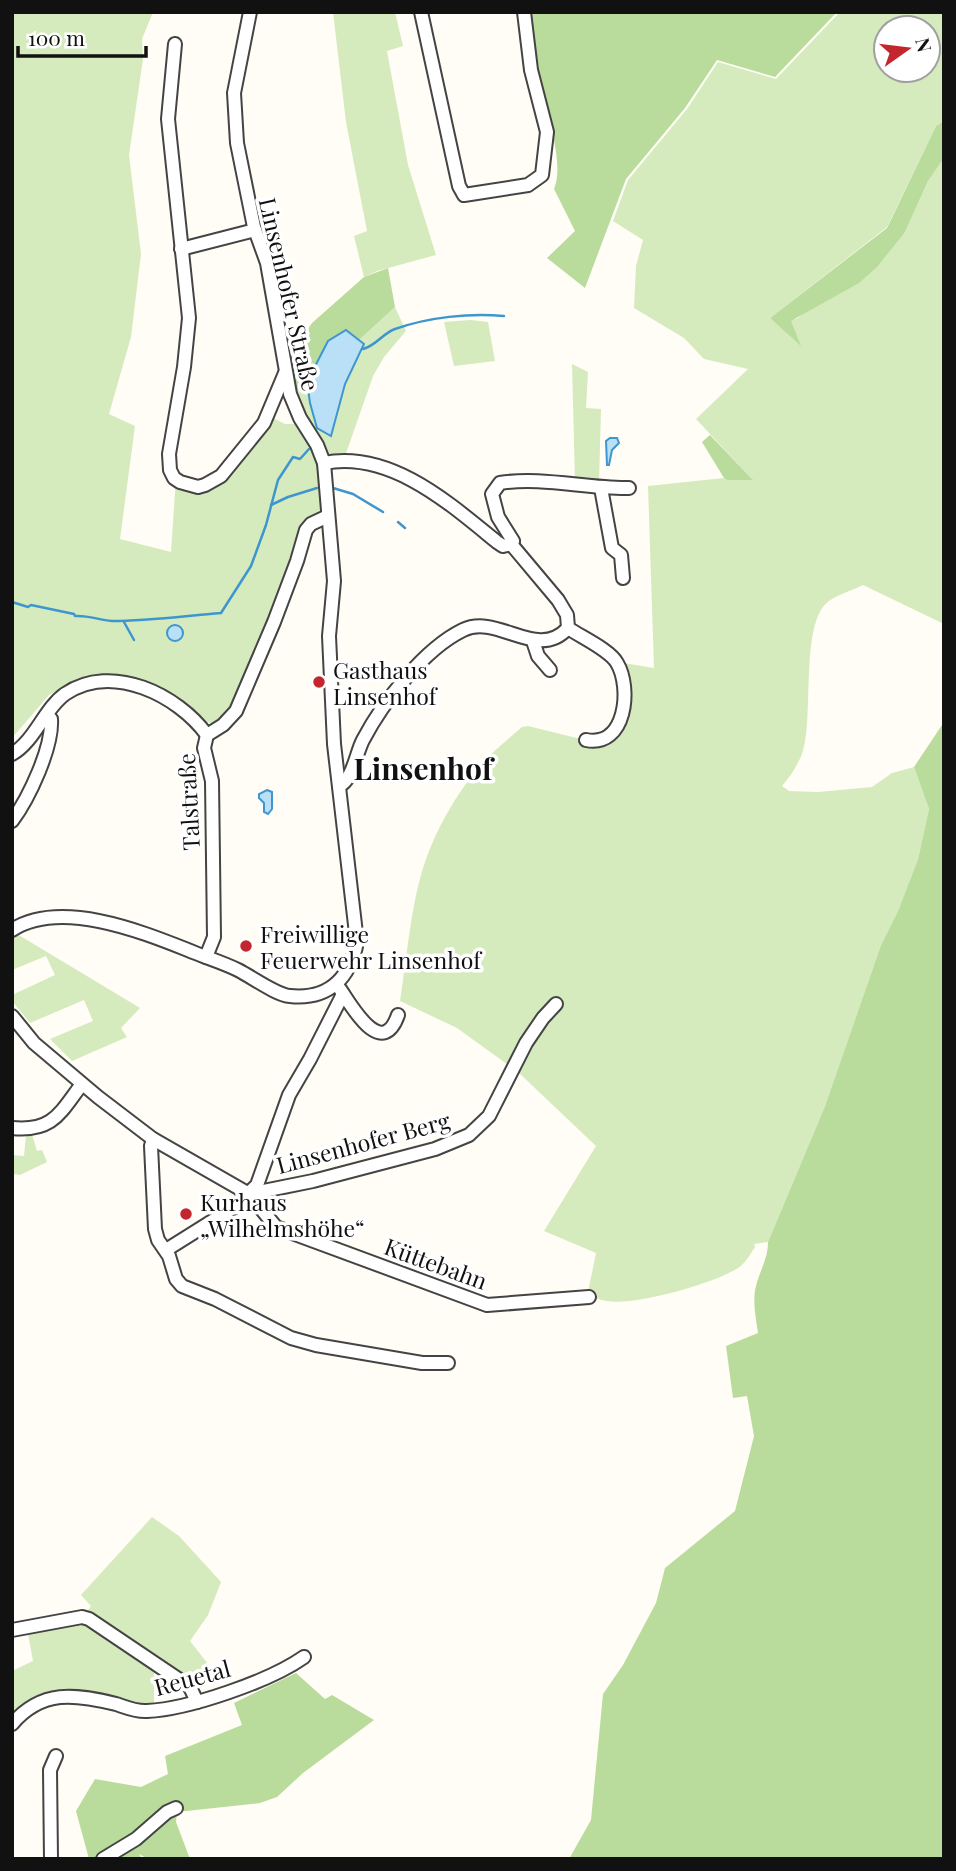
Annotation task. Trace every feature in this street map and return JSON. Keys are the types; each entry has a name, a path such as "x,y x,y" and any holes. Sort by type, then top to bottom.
{"street":[{"name":"Linsenhofer Straße","path":"250,12 234,93 234,116 244,186 267,263 285,373 296,410 324,463 334,582 329,636 334,744 356,942 351,967 340,988"},
{"path":"421,12 459,186 464,195 528,185 542,176 547,132 531,70 524,12"},
{"path":"175,44 168,119 181,249 188,288 189,318 184,367 169,454 170,470 174,478 198,487 214,481 264,423 285,373"},
{"path":"181,249 255,230"},
{"path":"324,463 344,459 383,466 457,510 496,542 511,544"},
{"path":"339,786 347,780 364,739 397,689 442,643 464,629 480,627 498,629 533,641 549,640 568,628 568,615 511,544 513,541 498,517 492,494 500,483 532,481 629,488"},
{"path":"601,488 612,548 621,555 623,578"},
{"name":"Talstraße","path":"206,957 214,937 212,781 204,748 206,735 223,725 236,711 274,622 306,530 328,516"},
{"path":"568,628 614,659 622,674 620,719 612,735 603,740 586,740"},
{"path":"533,641 538,656 550,670"},
{"path":"12,754 24,744 65,694 88,685 120,681 153,692 181,707 206,735"},
{"path":"12,821 34,784 50,734 51,719 47,715"},
{"path":"12,930 27,922 54,918 95,921 147,934 206,957 236,969 287,996 310,996 340,988 358,1019 380,1032 393,1028 398,1014"},
{"name":"Linsenhofer Berg","path":"249,1194 257,1185 289,1095 310,1059 340,988"},
{"name":"Linsenhofer Berg","path":"249,1194 313,1181 435,1149 469,1135 489,1116 526,1044 556,1004"},
{"path":"12,1016 34,1043 153,1139 249,1194 233,1208 166,1250"},
{"path":"12,1128 30,1130 45,1125 61,1111 82,1084"},
{"path":"153,1139 151,1146 155,1229 176,1279 182,1286 291,1338 330,1348 422,1363 448,1363"},
{"name":"Küttebahn","path":"249,1194 276,1227 473,1301 487,1305 589,1297"},
{"path":"12,1630 82,1617 89,1619 190,1687 197,1702"},
{"name":"Reuetal","path":"12,1724 28,1708 49,1698 70,1695 143,1712 175,1708 289,1668 304,1657"},
{"path":"51,1859 50,1770 56,1756"},
{"path":"103,1859 136,1839 167,1812 176,1808"}],"green space":[{"path":"12,12 153,12 142,39 143,59 129,155 141,254 131,337 109,414 135,426 120,539 171,552 176,478 198,484 212,479 271,417 285,424 302,424 290,394 307,384 317,428 331,436 345,384 363,349 364,344 359,340 395,307 406,331 384,357 373,376 344,459 324,463 322,509 306,521 272,615 230,708 216,724 202,721 180,700 148,683 122,676 77,681 49,695 12,738"},
{"path":"333,12 395,12 403,46 387,51 408,165 436,255 364,277 354,236 367,231 346,122"},
{"path":"529,12 837,12 775,77 717,60 685,108 626,179 585,288 547,258 575,231 554,189 557,176 555,143 534,61"},
{"path":"840,12 944,12 944,121 936,126 887,227 770,318 800,344 790,321 798,318 905,232 928,181 944,158 944,624 863,585 829,601 820,612 814,629 806,739 802,754 782,786 789,791 818,792 872,787 892,773 914,767 929,809 918,859 898,911 881,945 825,1106 768,1242 754,1244 755,1247 741,1266 712,1280 655,1297 607,1301 587,1297 596,1253 544,1231 596,1146 518,1072 457,1028 400,1001 420,878 440,826 467,782 497,748 522,727 528,726 593,742 620,719 617,662 654,668 648,486 724,478 752,479 696,419 748,369 704,359 684,338 634,308 636,266 643,240 613,221 628,180 687,109 718,62 776,79"},
{"path":"944,121 944,158 928,181 905,232 877,267 859,283 791,321 801,346 770,318 887,228 936,126"},
{"path":"388,268 395,307 359,340 345,330 328,341 307,384 290,394 284,365 312,323 364,277"},
{"path":"444,322 488,322 495,361 454,366"},
{"path":"572,364 588,372 586,408 601,409 599,483 575,482"},
{"path":"710,435 753,480 724,478 702,442"},
{"path":"944,722 944,1859 569,1859 591,1820 603,1694 623,1665 656,1603 665,1568 735,1511 754,1436 747,1396 733,1398 726,1346 758,1333 755,1292 768,1242 825,1106 881,945 898,911 918,859 929,809 914,767"},
{"path":"17,934 140,1008 121,1028 127,1037 72,1061 50,1039 93,1021 84,1000 30,1023 12,1001 12,995 55,975 46,956 12,970 12,937"},
{"path":"32,1134 37,1151 42,1150 47,1162 20,1175 12,1174 12,1155 24,1156 26,1135"},
{"path":"152,1517 179,1536 221,1582 208,1615 190,1641 208,1664 192,1684 154,1660 154,1706 143,1706 88,1692 60,1690 34,1697 12,1715 12,1671 33,1661 26,1623 87,1612 91,1606 81,1595"},
{"path":"296,1673 325,1699 332,1695 374,1720 303,1773 277,1797 260,1803 177,1812 176,1822 190,1859 148,1859 139,1854 142,1859 89,1859 76,1811 95,1779 141,1787 168,1774 165,1756 242,1725 234,1703"}],"water":[{"path":"346,330 364,344 345,384 331,436 317,428 307,382 328,341"},
{"path":"617,438 619,443 612,450 607,465 606,441"},
{"path":"172,625 178,625 183,633 181,639 172,641 167,636 167,630"},
{"path":"267,790 272,792 272,809 268,814 264,812 264,803 259,798 259,794"}],"waterway":[{"path":"363,349 391,331 421,321 477,315 504,316"},
{"path":"12,602 112,621 221,613 251,566 278,480 293,457 300,459 309,449"},
{"path":"271,505 317,488"},
{"path":"333,488 353,494 383,512"},
{"path":"398,522 405,528"},
{"path":"124,622 134,640"}],"place":[{"name":"Gasthaus Linsenhof","path":"319,682"},
{"name":"Freiwillige Feuerwehr Linsenhof","path":"246,946"},
{"name":"Kurhaus „Wilhelmshöhe“","path":"186,1214"}],"district":[{"name":"Linsenhof","path":"423,768"}]}
